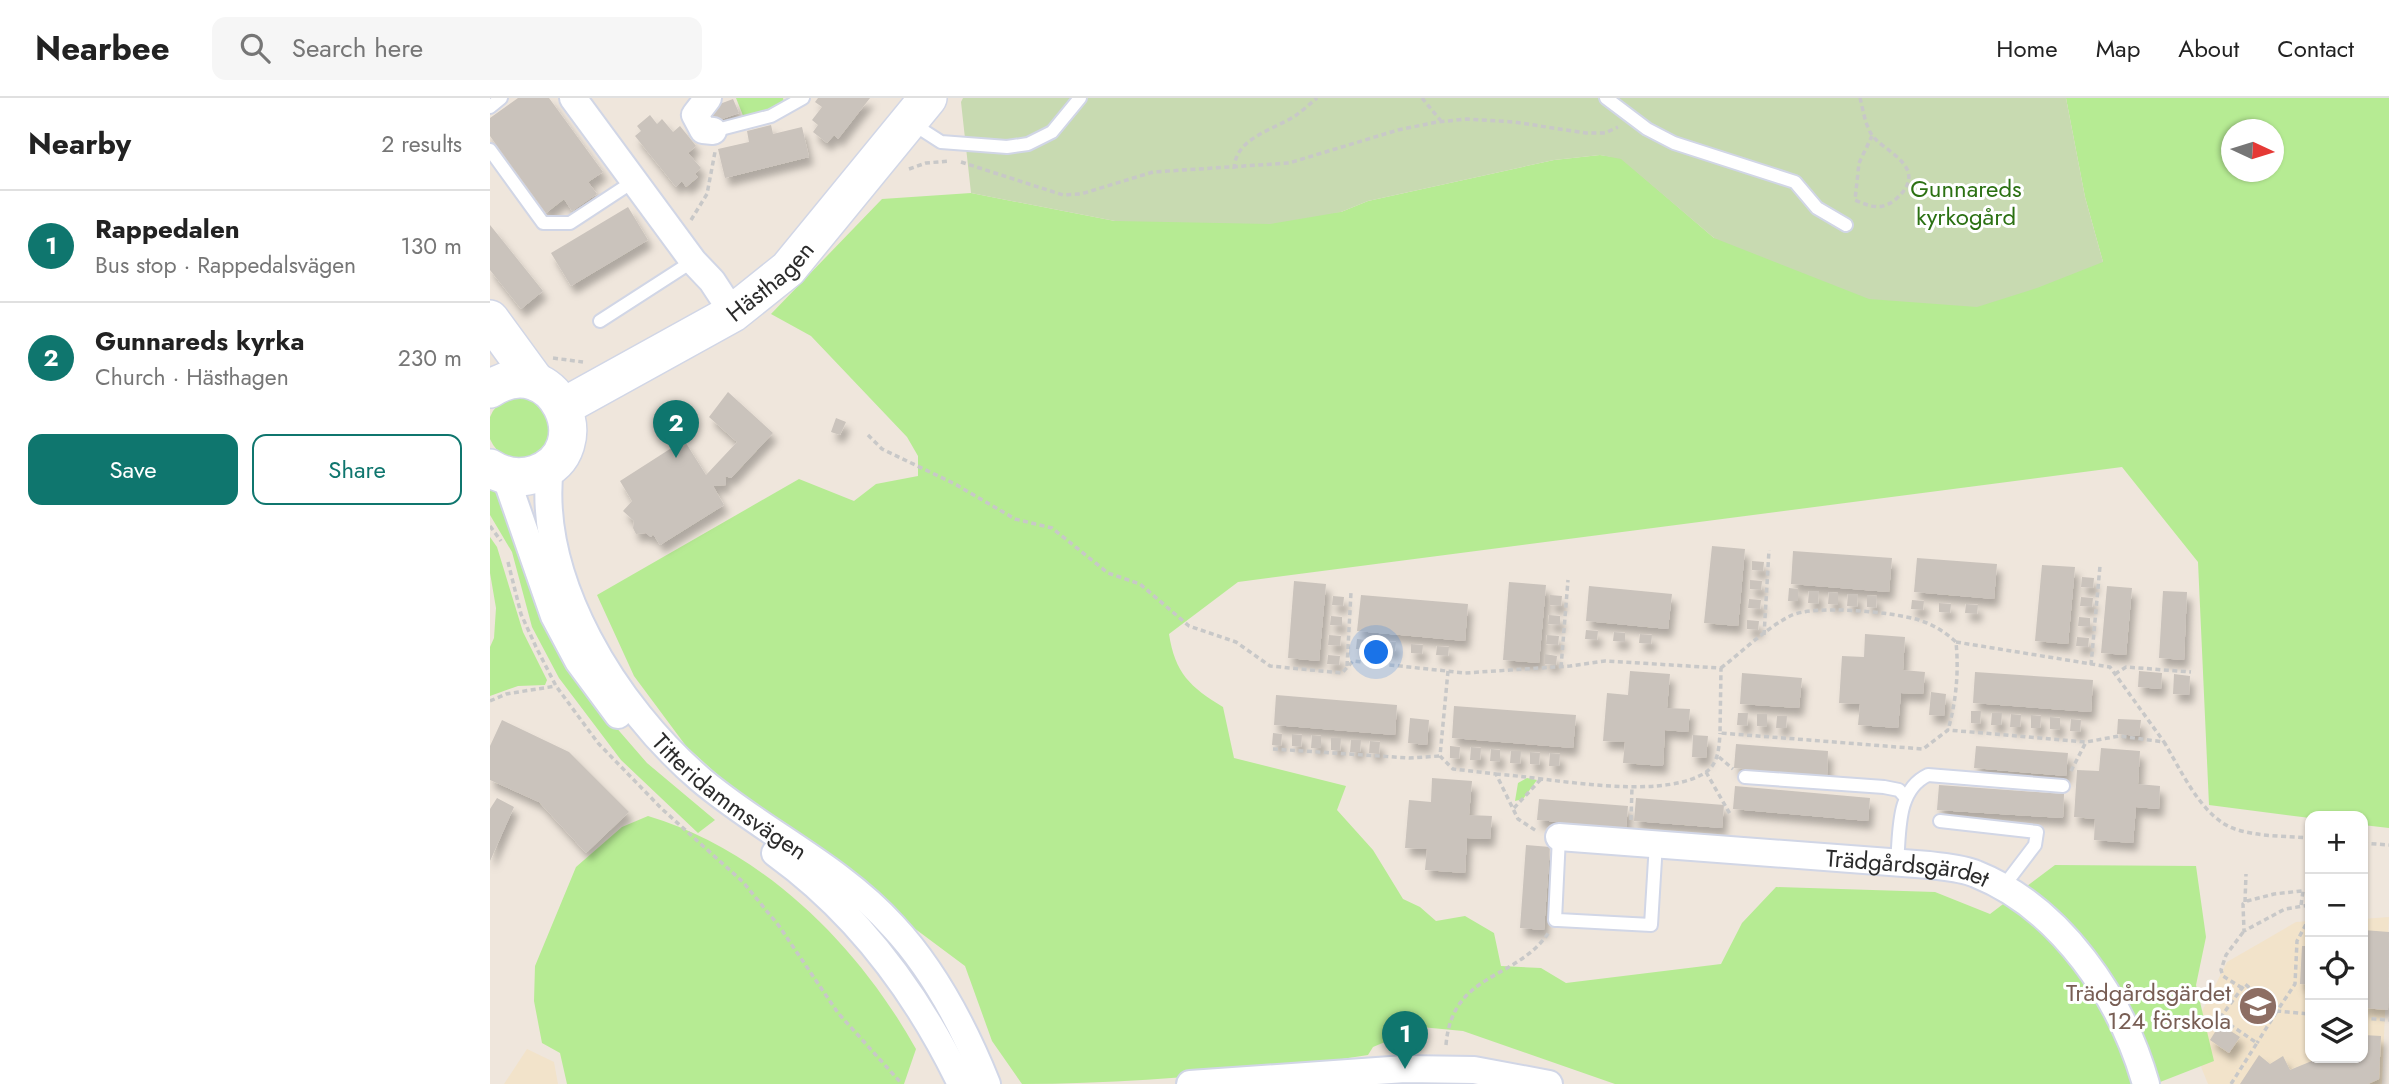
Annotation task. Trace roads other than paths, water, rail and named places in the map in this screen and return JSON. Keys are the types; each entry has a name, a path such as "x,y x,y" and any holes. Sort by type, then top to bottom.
{"street":[{"path":"573,98 693,261 712,281 733,313"},
{"path":"708,98 695,115 703,130 713,131"},
{"name":"Hästhagen","path":"563,407 733,313 788,269 919,110"},
{"path":"490,318 536,382 552,392 563,407 568,422 567,439 561,454 550,466 523,477 497,471"},
{"path":"490,389 511,380 536,382"},
{"name":"Titteridammsvägen","path":"550,466 545,499 554,557 584,628 614,680 642,719 701,779 843,881 892,924 941,989 987,1084"},
{"name":"Titteridammsvägen","path":"497,471 554,616 578,661 608,702 639,742 677,779 783,859 857,925 921,1007 961,1084"},
{"name":"Trädgårdsgärdet","path":"1559,837 1897,862 1974,873 2003,887 2031,908 2084,958 2126,1029 2146,1084"},
{"path":"1204,1083 1359,1071 1465,1070 1505,1079 1549,1084"}],"lane":[{"path":"490,107 501,98"},
{"path":"713,131 771,116 803,98"},
{"path":"919,110 941,142 1007,148 1028,144 1052,132 1080,98"},
{"path":"1606,98 1674,143 1795,182 1817,208 1846,225"},
{"path":"490,149 543,223 570,223 634,181"},
{"path":"600,321 693,261"},
{"path":"1897,862 1901,810 1906,798 1928,775 2063,786"},
{"path":"1745,777 1884,787 1899,790 1906,798"},
{"path":"1940,821 2037,832 2035,845 2003,887"},
{"path":"1559,837 1555,919 1558,920 1651,925 1656,844"}],"place":[{"name":"Gunnareds kyrka","path":"676,458"},
{"name":"Trädgårdsgärdet 124 förskola","path":"2258,1006"},
{"name":"Rappedalen","path":"1405,1069"}],"park label":[{"name":"Gunnareds kyrkogård","path":"1966,202"}]}
